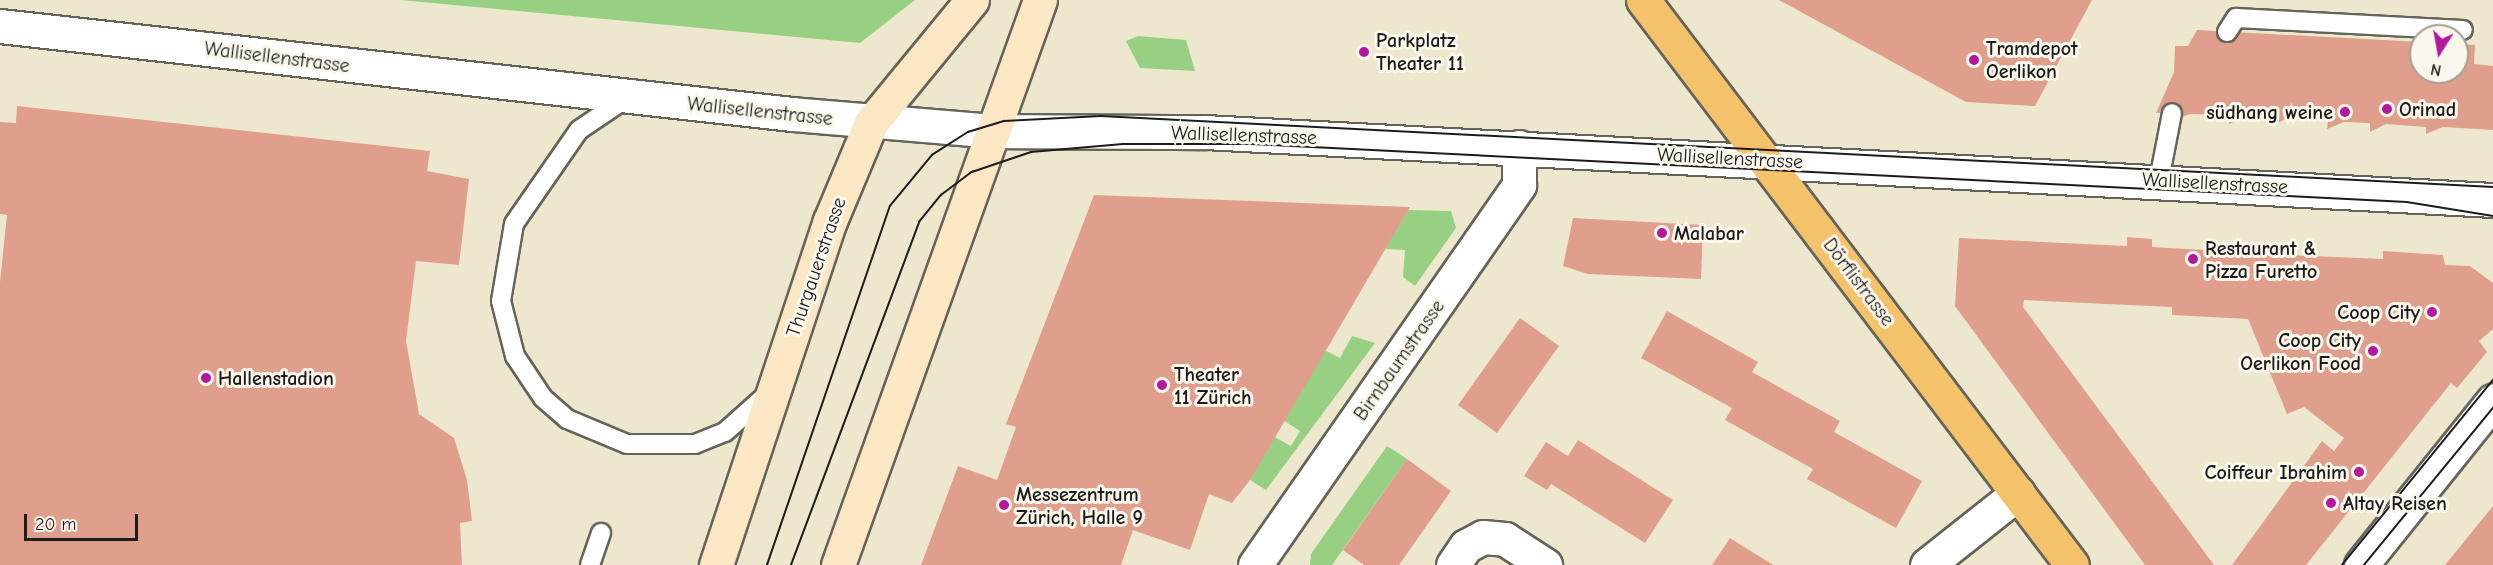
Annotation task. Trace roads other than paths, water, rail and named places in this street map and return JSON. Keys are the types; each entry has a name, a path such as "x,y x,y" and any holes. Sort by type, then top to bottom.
{"main road":[{"name":"Thurgauerstrasse","path":"716,565 830,220 871,123 972,0"},
{"path":"838,565 1040,0"},
{"name":"Dörflistrasse","path":"1643,0 1766,159 2072,565"}],"street":[{"name":"Wallisellenstrasse","path":"0,26 871,123 994,131 1204,132 1766,159 2493,200"},
{"name":"Birnbaumstrasse","path":"1255,565 1519,185 1519,147"},
{"path":"2361,565 2493,401"},
{"path":"1927,565 2018,493"},
{"path":"1453,565 1466,546 1483,537 1505,539 1545,565"}],"lane":[{"path":"2227,32 2236,18 2409,27"},
{"path":"630,97 579,130 514,224 501,301 515,356 543,398 567,419 627,444 658,448 695,444 725,432 758,406 778,377"},
{"path":"2159,180 2172,113"},
{"path":"590,565 601,533"}],"tram line":[{"path":"767,565 890,206 932,155 968,132 1004,121 1101,116 2493,187"},
{"path":"791,565 919,222 941,195 972,172 1031,152 1123,144 1252,144 2407,202 2493,216"},
{"path":"2342,565 2493,380"},
{"path":"2364,565 2493,408"}],"place":[{"name":"Parkplatz Theater 11","path":"1364,52"},
{"name":"Tramdepot Oerlikon","path":"1974,60"},
{"name":"Orinad","path":"2387,109"},
{"name":"südhang weine","path":"2345,112"},
{"name":"Malabar","path":"1662,233"},
{"name":"Restaurant & Pizza Furetto","path":"2193,259"},
{"name":"Coop City","path":"2432,312"},
{"name":"Coop City Oerlikon Food","path":"2373,351"},
{"name":"Hallenstadion","path":"206,378"},
{"name":"Theater 11 Zürich","path":"1162,385"},
{"name":"Coiffeur Ibrahim","path":"2359,472"},
{"name":"Altay Reisen","path":"2331,503"},
{"name":"Messezentrum Zürich, Halle 9","path":"1004,505"}]}
